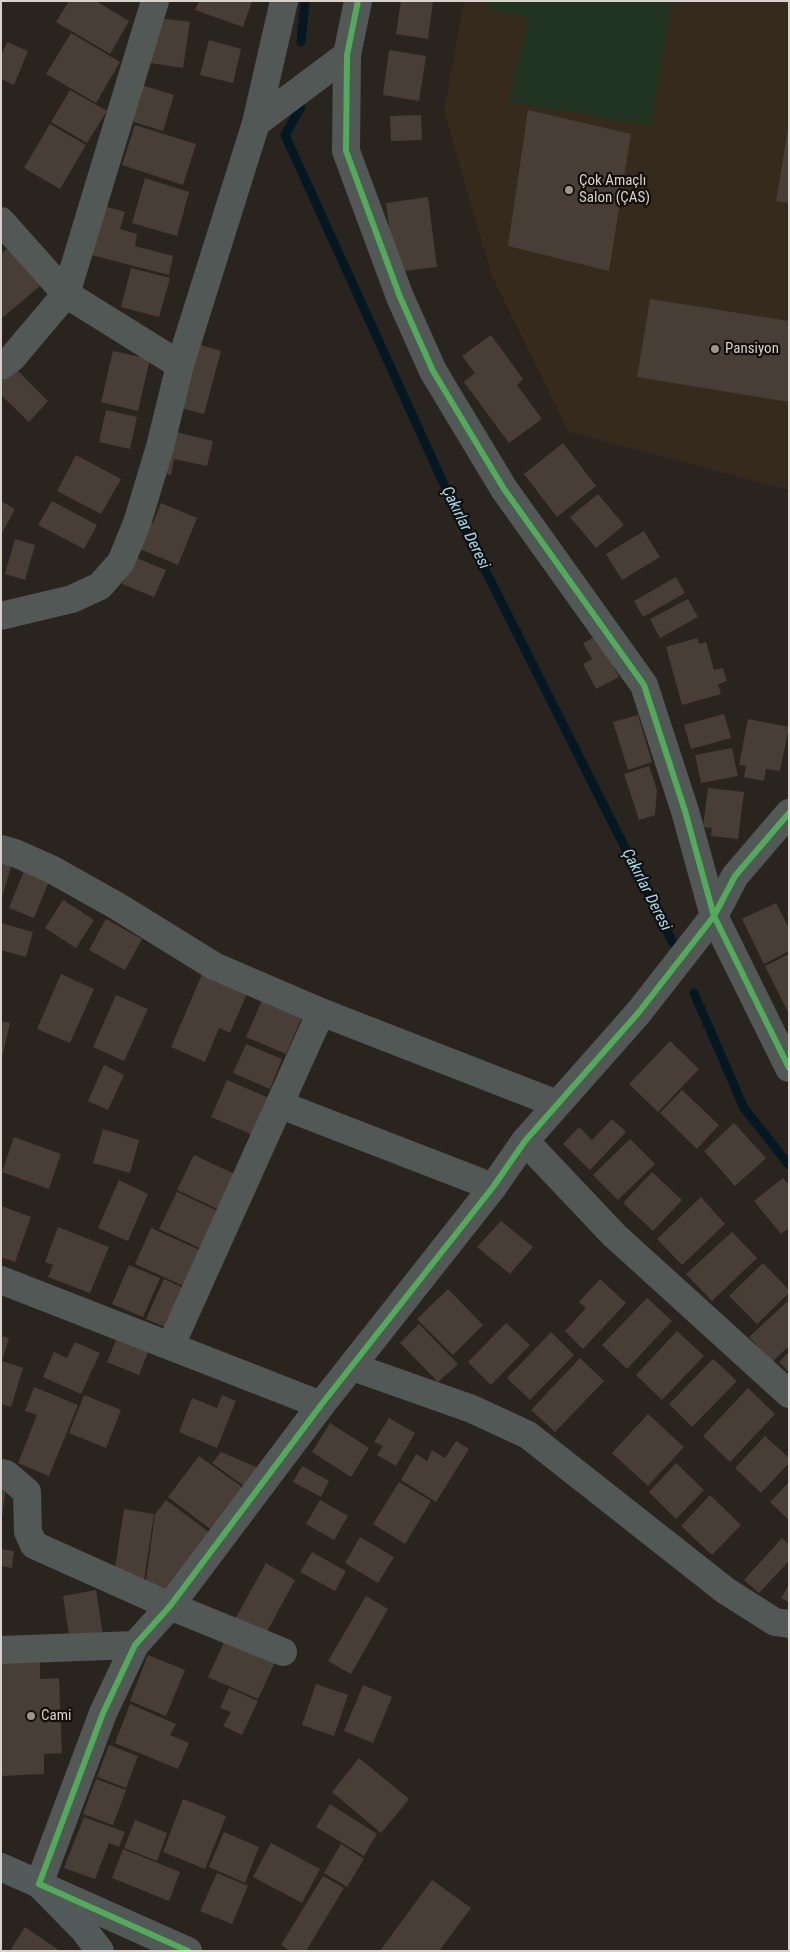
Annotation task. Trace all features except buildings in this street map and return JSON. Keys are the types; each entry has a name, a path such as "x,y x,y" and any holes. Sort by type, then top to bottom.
{"main road":[{"path":"1,1867 39,1884 84,1930 100,1951"}],"street":[{"path":"1,366 12,358 66,294 155,1"},
{"path":"1,616 72,599 100,586 121,562 137,523 160,447 180,365 256,123 284,1"},
{"path":"358,1 347,55 346,151 400,297 433,371 504,489 644,685 685,811 714,916 789,1068"},
{"path":"256,123 347,55"},
{"path":"1,220 66,294 180,365"},
{"path":"188,1951 39,1884 103,1713 135,1645 170,1606 321,1405 493,1187 525,1141 639,1012 714,916 735,876 789,813"},
{"path":"1,849 15,853 59,874 117,906 214,966 321,1012 557,1104"},
{"path":"172,1345 321,1012"},
{"path":"281,1105 493,1187"},
{"path":"525,1141 614,1235 789,1394"},
{"path":"1,1280 172,1345 321,1405"},
{"path":"352,1367 472,1409 528,1435 726,1591 775,1622 789,1624"},
{"path":"1,1473 6,1474 27,1492 28,1532 34,1545 170,1606 283,1652"},
{"path":"1,1650 135,1645"}],"shaded area":[{"path":"464,1 789,1 789,490 569,432 492,276 444,111"}],"green space":[{"path":"487,1 672,1 651,125 509,101 529,16 486,9"}],"waterway":[{"name":"Çakırlar Deresi","path":"301,42 305,1"},
{"name":"Çakırlar Deresi","path":"301,107 285,135 461,522 673,943"},
{"name":"Çakırlar Deresi","path":"694,993 744,1108 789,1165"}],"cycle path":[{"path":"358,1 347,55 346,151 400,297 433,371 504,489 644,685 685,811 714,916 789,1068"},
{"path":"188,1951 39,1884 103,1713 135,1645 170,1606 321,1405 493,1187 525,1141 639,1012 714,916 735,876 789,813"}],"place":[{"name":"Çok Amaçlı Salon (ÇAS)","path":"569,190"},
{"name":"Pansiyon","path":"715,349"},
{"name":"Cami","path":"31,1716"}]}
